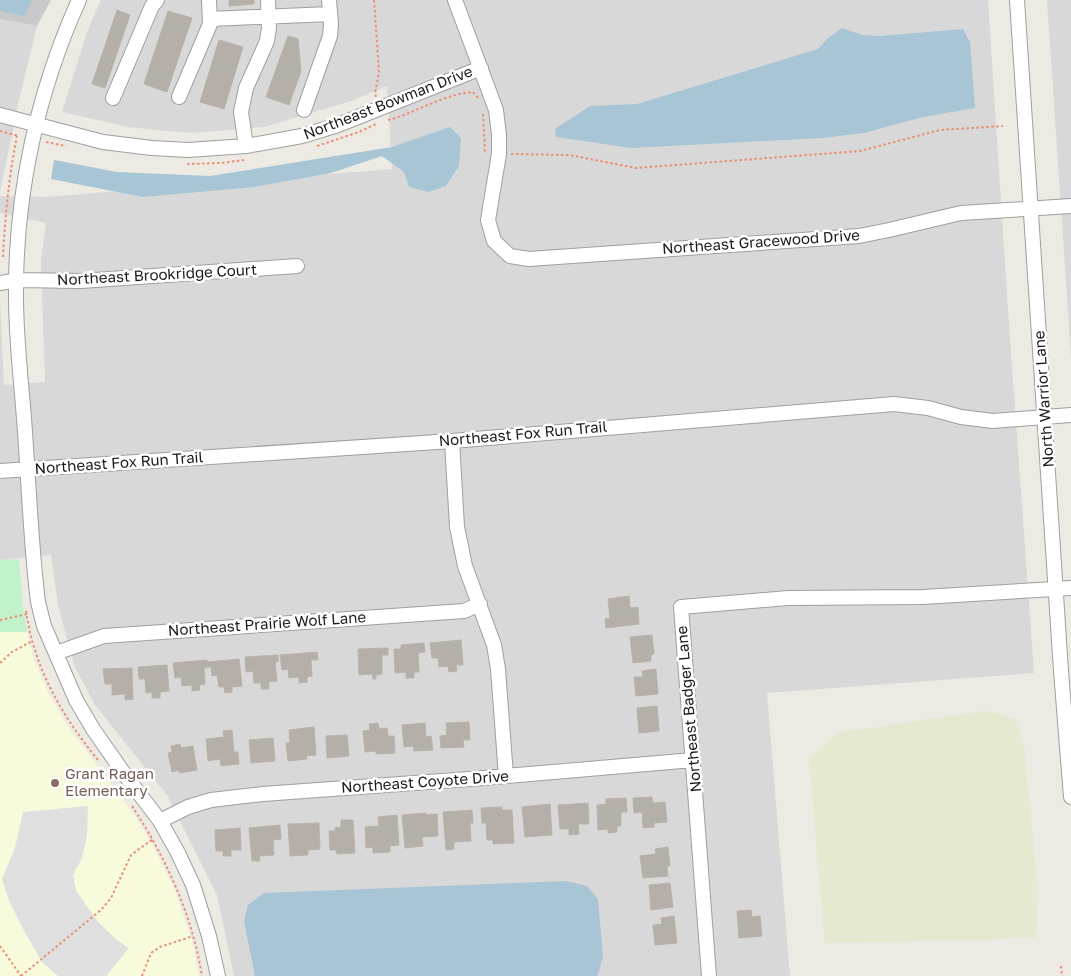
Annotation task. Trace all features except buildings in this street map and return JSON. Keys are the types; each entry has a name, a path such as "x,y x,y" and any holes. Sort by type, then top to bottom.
{"street":[{"path":"79,0 56,54 36,123 20,212 16,297 38,602 44,626 76,700 93,729 160,821 178,853 193,885 209,936 218,976"},
{"path":"113,98 156,0"},
{"path":"179,97 210,24 209,0"},
{"path":"246,146 241,112 246,88 267,41 268,0"},
{"path":"455,0 496,110 499,135 492,153"},
{"name":"North Warrior Lane","path":"1017,0 1071,798"},
{"path":"210,19 269,16 330,7 331,24 328,44 304,110"},
{"name":"Northeast Bowman Drive","path":"0,115 104,142 188,150 246,146 302,136 338,125 481,68"},
{"name":"Northeast Gracewood Drive","path":"492,153 488,220 494,241 510,256 529,259 859,236 961,213 1071,206"},
{"name":"Northeast Brookridge Court","path":"0,283 17,280 81,281 297,266"},
{"name":"Northeast Fox Run Trail","path":"0,471 452,441 894,404 928,408 961,417 993,422 1071,415"},
{"path":"452,441 457,527 465,566 494,645 498,669 506,776"},
{"path":"1056,589 1071,588"},
{"name":"Northeast Badger Lane","path":"709,976 681,607 788,598 924,597 1056,589"},
{"name":"Northeast Prairie Wolf Lane","path":"56,653 104,636 464,611 480,604"},
{"name":"Northeast Coyote Drive","path":"160,821 188,807 211,800 263,794 693,760"}],"path":[{"path":"374,0 379,72 375,93 380,108"},
{"path":"472,92 478,98"},
{"path":"482,106 492,153 569,155 636,168 860,150 940,130 1003,126"},
{"path":"3,260 4,216 17,136"},
{"path":"26,605 32,640 42,672 59,706 78,735 100,762"},
{"path":"0,620 27,614"},
{"path":"0,663 12,652 32,640"},
{"path":"128,801 153,838 173,878 193,936 202,976"},
{"path":"0,946 21,976 101,910 111,898 131,855 153,838"},
{"path":"142,976 151,953 160,947 193,936"},
{"path":"1061,966 1062,976"}],"shaded area":[{"path":"0,0 51,0 37,26 0,19"},
{"path":"101,0 988,0 1034,673 767,693 790,976 234,976 217,895 167,795 95,705 74,665 58,605 51,555 0,560 0,301 4,385 45,382 41,262 46,223 0,213 0,196 45,197 392,169 387,86 351,101 264,127 189,133 128,127 62,112 88,29"},
{"path":"1047,0 1071,0 1071,361 1068,311"},
{"path":"0,19 37,26 0,192"},
{"path":"19,559 27,632 0,632 0,560"},
{"name":"Grant Ragan Elementary","path":"0,632 27,632 34,660 48,692 66,724 133,813 151,842 174,888 192,940 199,976 0,976"},
{"path":"985,711 1015,719 1024,747 1038,890 1036,938 825,943 809,759 838,733"},
{"path":"88,806 87,836 82,858 73,875 76,891 99,923 117,940 129,948 106,976 58,976 42,962 24,931 9,901 2,879 15,848 23,812"}],"water":[{"path":"0,0 32,0 24,16 0,11"},
{"path":"842,28 862,35 880,36 963,29 970,42 975,108 923,117 864,133 822,138 631,148 556,137 555,129 590,106 637,104 818,49 827,39"},
{"path":"450,127 461,138 459,166 446,186 429,192 409,187 404,172 382,156 331,173 254,187 143,197 51,179 54,160 117,172 210,176 392,147"},
{"path":"566,881 587,886 598,899 603,956 597,976 255,976 244,921 248,905 264,893"}],"place":[{"name":"Grant Ragan Elementary","path":"55,783"}]}
